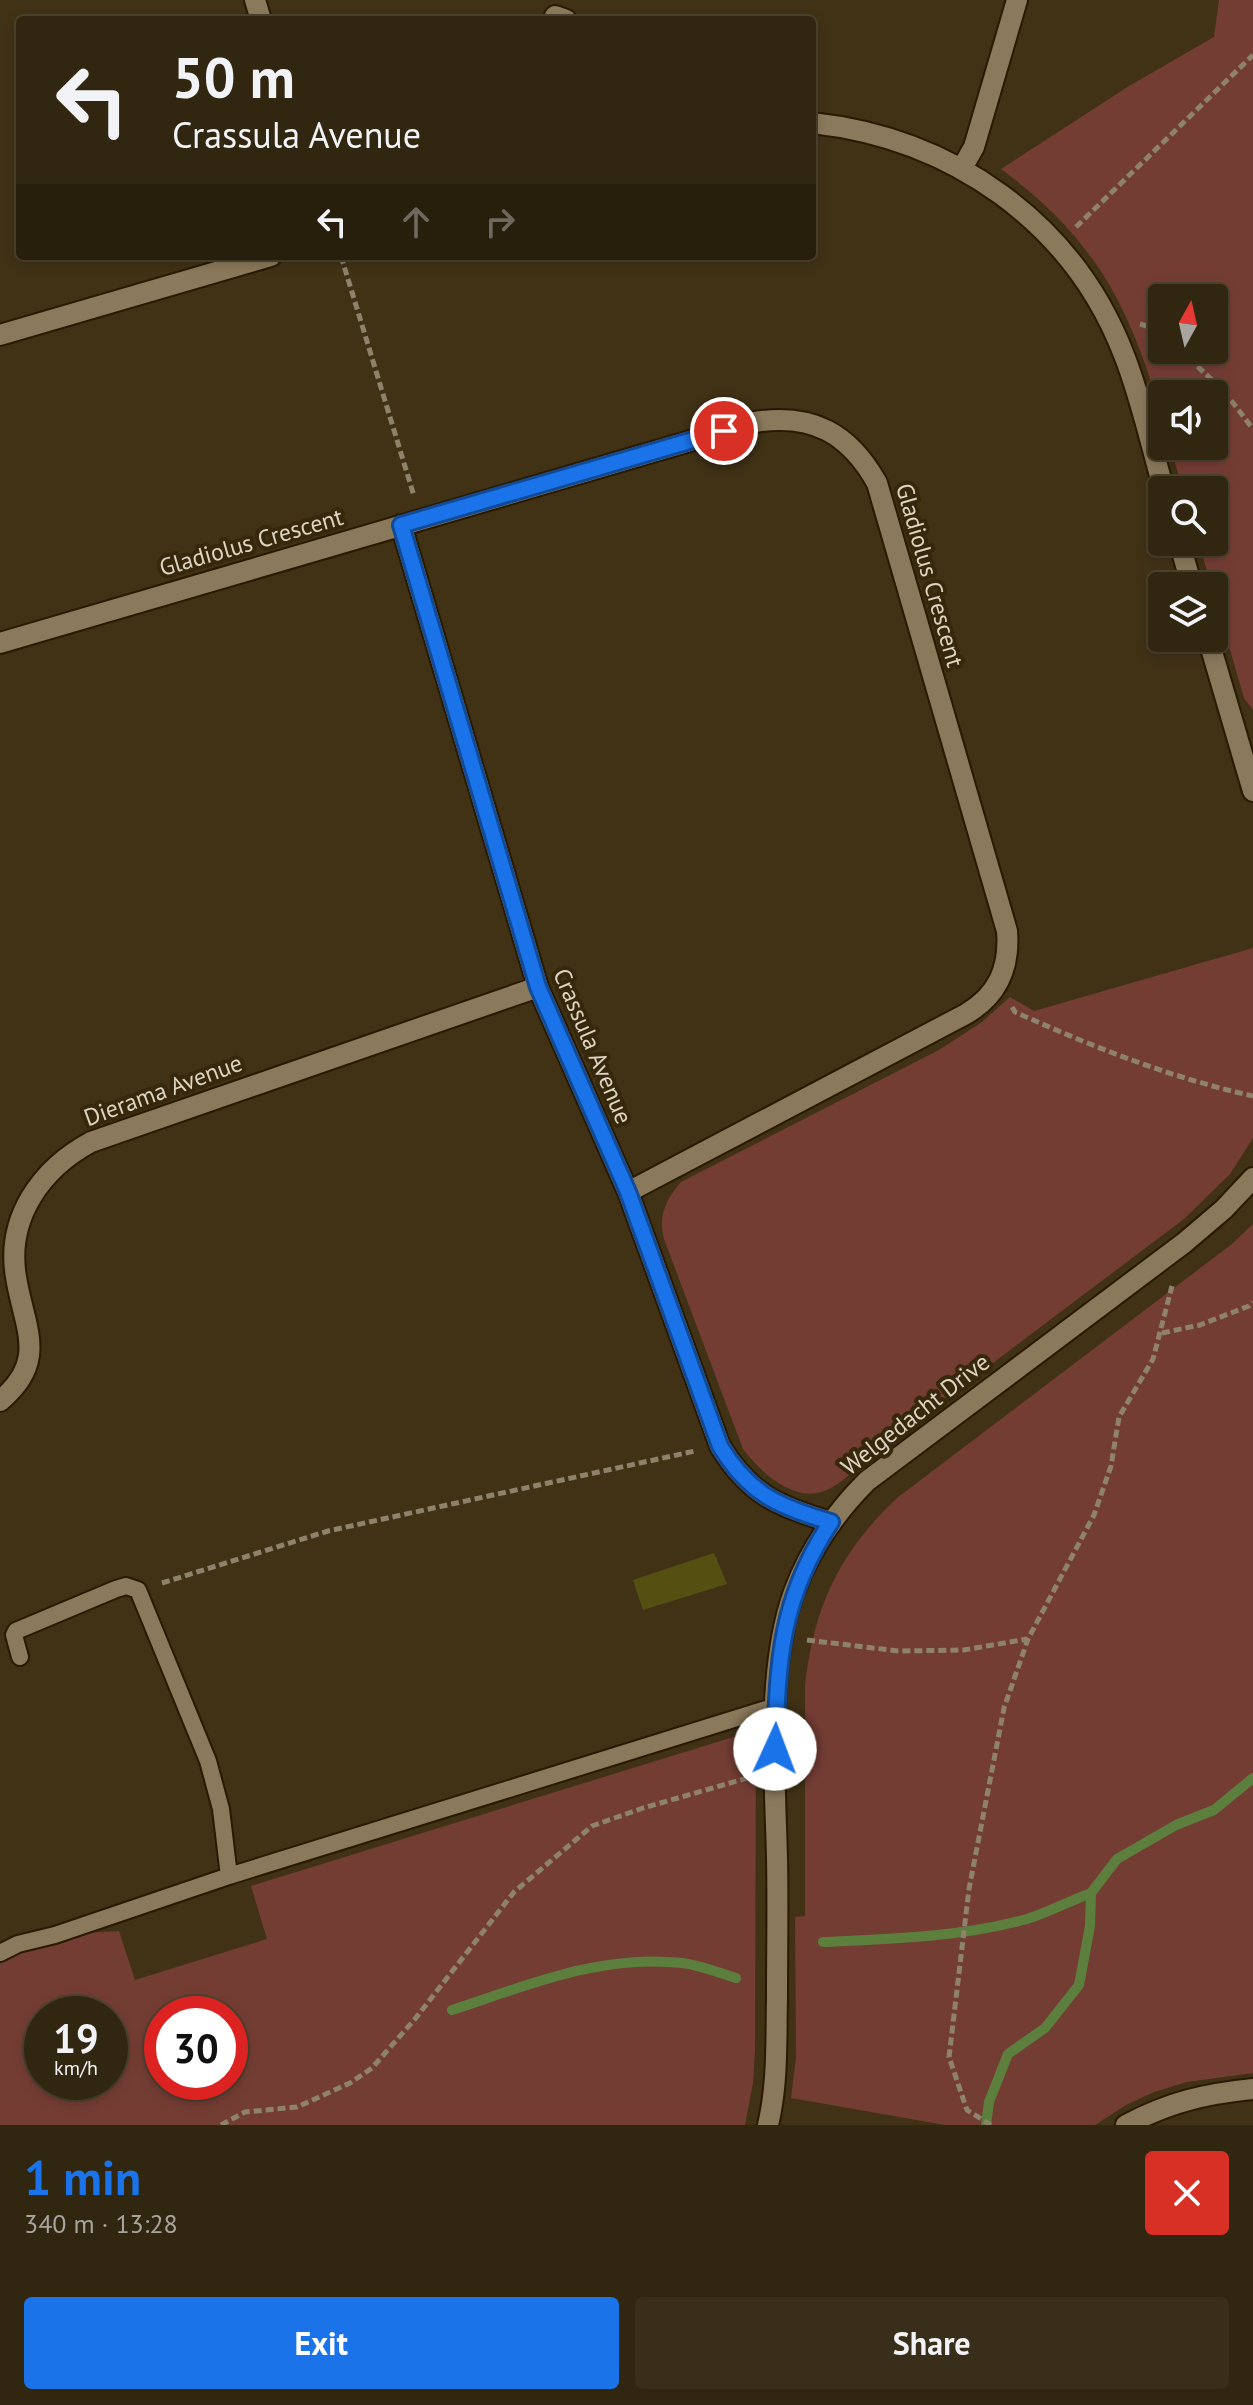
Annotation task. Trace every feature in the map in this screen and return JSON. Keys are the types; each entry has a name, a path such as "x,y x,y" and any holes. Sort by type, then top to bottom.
{"street":[{"path":"962,168 974,147 1017,0"},
{"path":"816,123 902,141 962,168 1027,214 1059,246 1088,281 1124,354 1160,476"},
{"path":"0,335 257,260"},
{"name":"Gladiolus Crescent","path":"0,643 755,422 797,420 818,426 853,448 877,483 1007,931 1006,965 996,987"},
{"name":"Crassula Avenue","path":"411,522 538,987 628,1192 720,1446 742,1478 758,1492 795,1512 831,1522"},
{"path":"1212,652 1252,785"},
{"name":"Dierama Avenue","path":"0,1401 20,1379 28,1361 31,1342 15,1275 14,1251 18,1228 25,1206 37,1186 70,1153 91,1142 538,987"},
{"path":"628,1192 966,1014 978,1007 996,987"},
{"name":"Welgedacht Drive","path":"768,2125 776,2070 776,1706 783,1636 800,1578 831,1522 888,1463 1184,1243 1224,1209 1253,1178"},
{"path":"1126,2125 1154,2110 1185,2099 1253,2089"}],"lane":[{"path":"20,1657 14,1635 16,1631 116,1589 126,1586 138,1590 208,1761 221,1809 229,1876"},
{"path":"0,1953 18,1944 55,1935 229,1876 776,1706"}],"path":[{"path":"1059,246 1253,55"},
{"path":"342,260 411,522"},
{"path":"1131,319 1148,327"},
{"path":"1195,364 1224,391 1253,429"},
{"path":"996,987 1015,1012 1073,1038 1190,1080 1253,1096"},
{"path":"991,2125 967,2110 949,2057 964,1926 1004,1708 1028,1639 1094,1515 1111,1466 1119,1417 1153,1359 1162,1333 1184,1243"},
{"path":"1162,1333 1200,1325 1253,1302"},
{"path":"138,1590 328,1531 720,1446"},
{"path":"783,1636 898,1651 964,1650 1028,1639"},
{"path":"221,2125 245,2112 297,2107 350,2083 372,2068 454,1971 514,1892 592,1826 774,1770"}],"shaded area":[{"path":"1219,0 1253,0 1253,710 1244,698 1228,643 1228,572 1207,572 1203,556 1228,556 1228,476 1179,476 1174,460 1228,460 1228,380 1151,380 1122,309 1085,249 1034,195 1001,169 1129,86 1214,37"},
{"path":"1253,948 1253,1138 1230,1174 1184,1219 876,1451 834,1487 815,1493 791,1490 759,1468 743,1449 664,1239 662,1223 665,1208 681,1182 939,1050 982,1022 1010,997 1034,1011"},
{"path":"1253,1224 1253,2073 1187,2082 1154,2092 1095,2125 945,2125 791,2098 796,2058 795,1917 805,1916 805,1686 815,1631 833,1583 859,1539 897,1498 1232,1244"},
{"path":"756,1730 755,2050 745,2125 0,2125 0,1961 4,1958 86,1933 119,1931 135,1980 267,1939 251,1886"}],"building":[{"path":"714,1553 727,1584 643,1610 633,1580"}],"waterway":[{"path":"986,2125 989,2102 1008,2054 1045,2028 1079,1985 1090,1926 1091,1893 1117,1859 1176,1825 1214,1810 1253,1778"},
{"path":"823,1942 977,1930 1027,1919 1091,1893"},
{"path":"452,2010 565,1974 623,1963 682,1963 736,1978"}],"route":[{"path":"724,431 401,525 538,987 628,1192 720,1446 742,1478 758,1492 795,1512 831,1522 806,1563 785,1624 779,1655 775,1749"}]}
